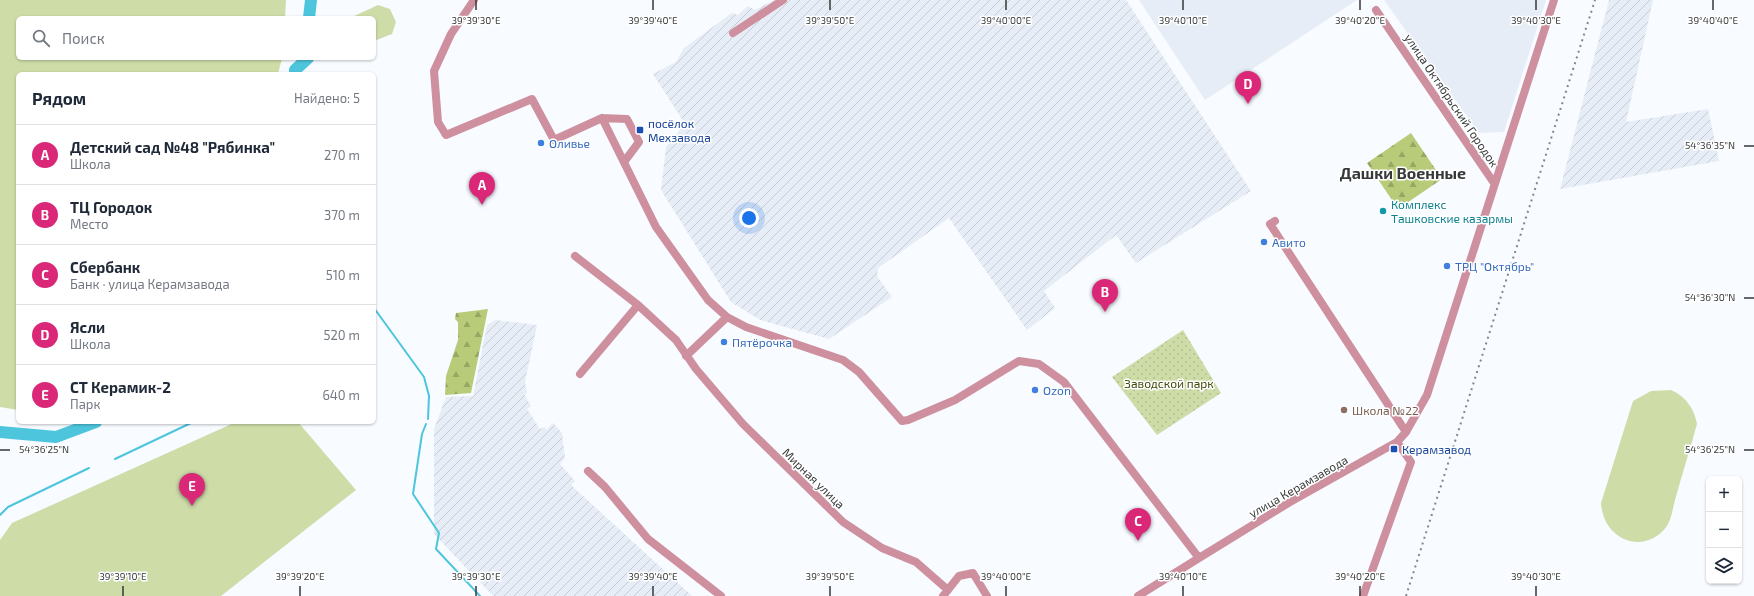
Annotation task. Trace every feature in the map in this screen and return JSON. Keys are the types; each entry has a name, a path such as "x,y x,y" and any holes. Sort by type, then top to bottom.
{"street":[{"path":"474,0 451,34 434,71 438,122 446,135 532,99 554,140 602,118 627,120 639,142 624,162"},
{"path":"733,34 783,0"},
{"name":"улица Керамзавода","path":"1138,596 1290,502 1397,442 1406,432 1427,395 1554,0"},
{"name":"улица Октябрьский Городок","path":"1376,10 1494,183"},
{"path":"602,118 656,227 708,300 727,317 746,327 843,360 859,372 902,421 908,420 955,400 1019,361 1039,364 1064,382 1199,558"},
{"path":"1275,221 1270,224 1406,432"},
{"name":"Мирная улица","path":"575,256 638,305 676,340 686,356 742,424 843,522 882,548 916,562 945,593 959,576 973,573 987,596"},
{"path":"580,374 638,305"},
{"path":"686,356 727,317"},
{"path":"1363,596 1410,462 1397,442"},
{"path":"588,471 605,487 648,539 721,596"}],"shaded area":[{"path":"774,0 1126,0 1251,191 1136,263 1116,235 1044,291 1055,308 1027,330 949,218 878,268 877,276 892,297 829,339 760,320 731,302 661,190 666,147 685,124 653,74 676,62 684,48 732,13 738,15 748,6 755,10"},
{"path":"1139,0 1357,0 1205,100"},
{"path":"1384,0 1546,0 1504,132 1479,133"},
{"path":"1609,0 1653,0 1626,122 1708,109 1719,161 1560,189"},
{"path":"495,320 537,325 525,382 527,393 524,394 531,406 527,409 540,429 545,427 546,430 553,423 562,433 565,458 560,464 575,481 571,485 692,596 493,596 434,534 434,429 446,397 473,396 487,325"}],"green space":[{"path":"0,0 286,0 285,16 16,16 16,60 282,60 278,72 16,72 16,410 0,407"},
{"path":"378,5 390,9 396,22 392,34 376,40 376,16 354,16"},
{"path":"1411,133 1442,179 1398,209 1367,163"},
{"path":"488,309 471,393 445,395 446,376 458,340 458,322 455,319 456,313"},
{"name":"Заводской парк","path":"1183,330 1221,393 1157,435 1112,377"},
{"path":"1671,390 1685,400 1694,413 1697,424 1671,517 1667,526 1653,538 1642,542 1630,541 1614,533 1610,528 1603,514 1601,503 1633,401 1651,391"},
{"path":"232,424 300,424 356,490 221,596 0,596 0,540 12,523"}],"waterway":[{"path":"309,16 311,0"},
{"path":"295,72 295,70 306,60"},
{"path":"376,311 424,377 429,396 428,419"},
{"path":"0,432 56,437 91,424"},
{"path":"115,459 189,424"},
{"path":"426,424 422,434 413,494 439,533 436,549 480,596"},
{"path":"0,515 8,507 89,468"}],"railway":[{"path":"1406,596 1595,0"}],"place":[{"name":"Ясли","path":"1248,104"},
{"name":"посёлок Мехзавода","path":"640,130"},
{"name":"Оливье","path":"541,143"},
{"name":"Детский сад №48 \"Рябинка\"","path":"482,205"},
{"name":"Комплекс Ташковские казармы","path":"1383,211"},
{"name":"Авито","path":"1264,242"},
{"name":"ТРЦ \"Октябрь\"","path":"1447,266"},
{"name":"ТЦ Городок","path":"1105,312"},
{"name":"Пятёрочка","path":"724,342"},
{"name":"Ozon","path":"1035,390"},
{"name":"Школа №22","path":"1344,410"},
{"name":"Керамзавод","path":"1394,449"},
{"name":"СТ Керамик-2","path":"192,506"},
{"name":"Сбербанк","path":"1138,541"}],"district":[{"name":"Дашки Военные","path":"1403,172"}]}
